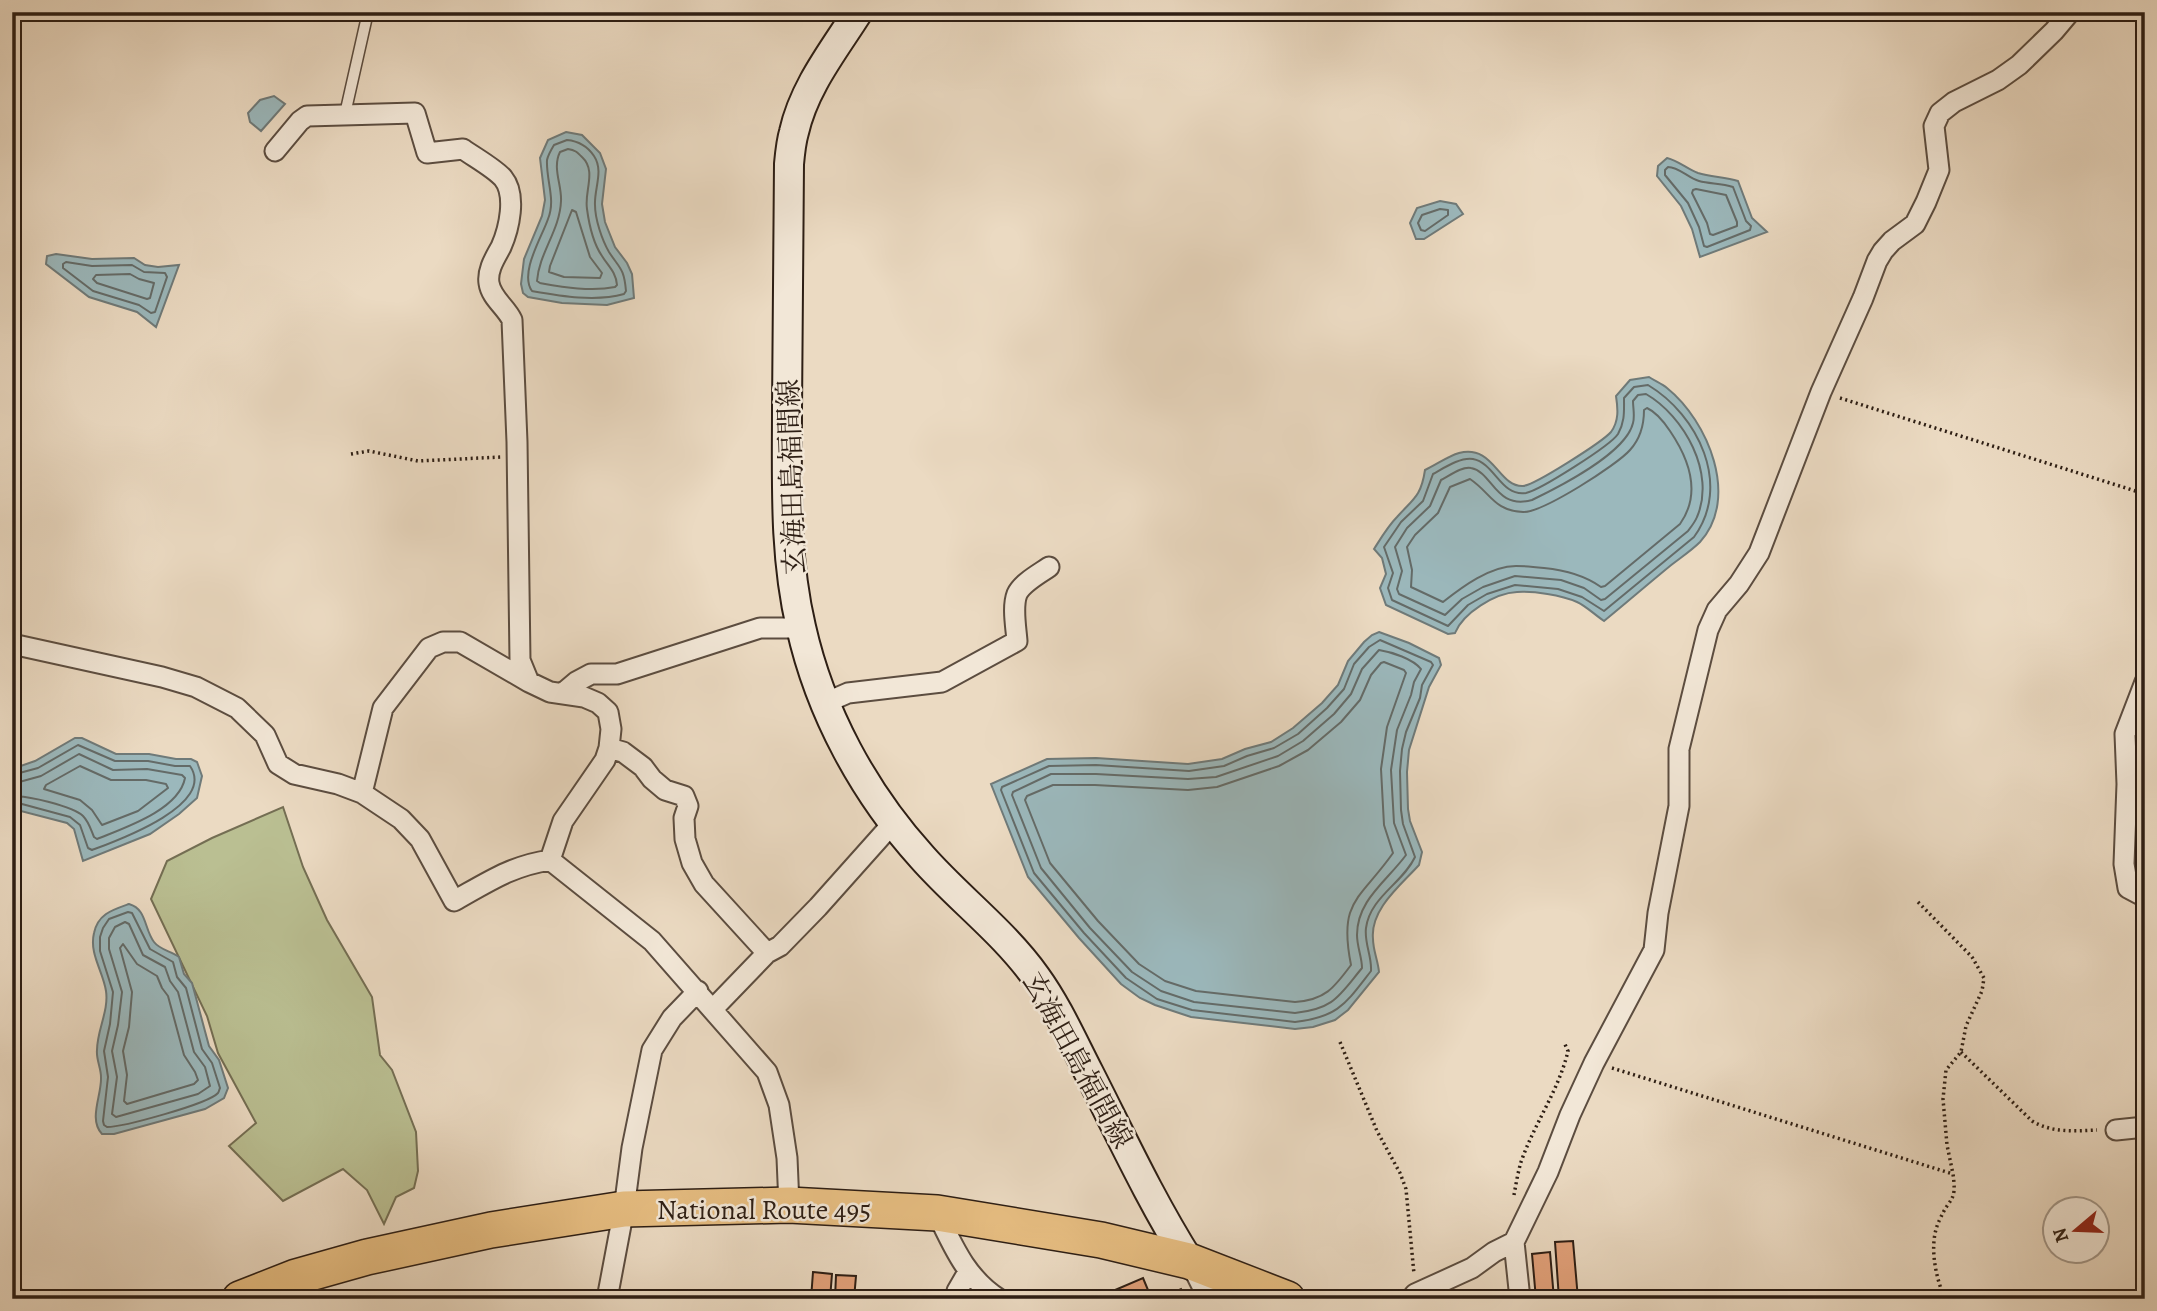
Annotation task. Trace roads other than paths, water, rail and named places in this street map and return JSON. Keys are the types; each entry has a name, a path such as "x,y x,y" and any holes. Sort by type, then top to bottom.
{"highway":[{"name":"National Route 495","path":"240,1299 296,1277 367,1257 491,1230 624,1209 789,1205 937,1213 1101,1240 1189,1261 1287,1299"}],"main road":[{"name":"玄海田島福間線","path":"858,12 815,78 794,131 789,164 787,510 790,570 801,628 825,703 867,785 923,859 1019,955 1037,978 1064,1024 1163,1220 1189,1261"}],"street":[{"path":"1520,1299 1514,1242 1548,1172 1594,1063 1654,950 1658,913 1679,806 1679,749 1708,629 1717,610 1739,584 1759,553 1821,392 1877,261 1892,241 1915,224 1926,202 1939,170 1934,126 1940,113 1954,102 1998,80 2019,65 2070,12"},
{"path":"275,151 307,116 415,113 427,153 463,149 504,179 510,196 509,225 489,271 489,284 494,297 507,309 512,320 520,660 529,682"},
{"path":"825,703 848,693 942,682 1017,640 1015,611 1018,593 1030,580 1049,567"},
{"path":"563,693 591,674 617,674 760,628 801,628"},
{"path":"362,793 383,708 429,648 443,642 460,642 550,692 583,697 598,703 608,712 611,729 605,760 564,821 550,860"},
{"path":"12,644 162,677 196,687 237,708 265,735 278,764 294,774 338,784 362,793 401,819 420,838 454,901 509,870 550,860 652,941 768,1072 779,1105 787,1158 789,1205"},
{"path":"2145,682 2125,734 2127,784 2124,864 2128,888 2145,897"},
{"path":"609,748 623,752 643,767 665,790 684,796 688,806 684,818 685,839 692,863 704,884 767,953"},
{"path":"713,1009 767,953 780,946 818,908 893,822"},
{"path":"607,1299 632,1148 652,1051 672,1018 698,991"},
{"path":"2116,1130 2145,1126"},
{"path":"937,1213 968,1272 987,1292 999,1299"},
{"path":"1413,1296 1472,1268 1514,1242"},
{"path":"1189,1261 1206,1299"},
{"path":"956,1299 957,1291 968,1272"}],"lane":[{"path":"345,114 368,12"},
{"path":"12,1282 20,1299"}],"water":[{"path":"274,96 285,104 261,131 250,122 248,113 260,100"},
{"path":"566,132 582,135 600,153 606,169 602,204 605,222 615,247 632,274 634,298 607,305 562,303 528,297 523,293 521,284 524,259 542,216 545,200 540,158 548,140"},
{"path":"1667,158 1698,173 1738,181 1752,218 1767,232 1700,257 1692,229 1681,206 1657,176 1658,166"},
{"path":"1440,201 1456,204 1463,214 1424,239 1416,239 1410,223 1417,208"},
{"path":"56,254 92,259 134,258 145,265 158,267 179,265 156,327 137,312 89,297 46,264 47,256"},
{"path":"1649,377 1667,388 1682,402 1706,440 1714,461 1718,483 1717,504 1712,524 1700,542 1604,621 1571,600 1547,594 1517,592 1499,596 1481,605 1465,618 1455,633 1448,634 1386,605 1380,588 1386,574 1382,558 1374,549 1391,524 1416,497 1425,470 1455,454 1471,452 1488,460 1515,485 1530,484 1595,445 1611,432 1617,415 1616,396 1630,380"},
{"path":"1379,632 1439,658 1441,665 1429,687 1409,750 1408,809 1422,852 1419,865 1388,898 1376,918 1373,939 1379,972 1348,1010 1335,1020 1295,1029 1191,1017 1140,998 1121,984 1028,877 991,784 1047,759 1096,758 1188,764 1222,759 1271,742 1293,728 1322,703 1338,685 1348,661 1364,642"},
{"path":"75,738 82,738 116,754 149,754 191,759 197,762 202,776 197,798 150,834 83,861 74,829 67,823 21,811 12,814 12,769 35,761"},
{"path":"129,904 139,910 156,945 179,957 184,974 192,983 209,1046 219,1060 228,1088 224,1098 205,1109 114,1134 102,1134 96,1121 101,1084 97,1053 106,991 93,941 96,927 102,917"}]}
